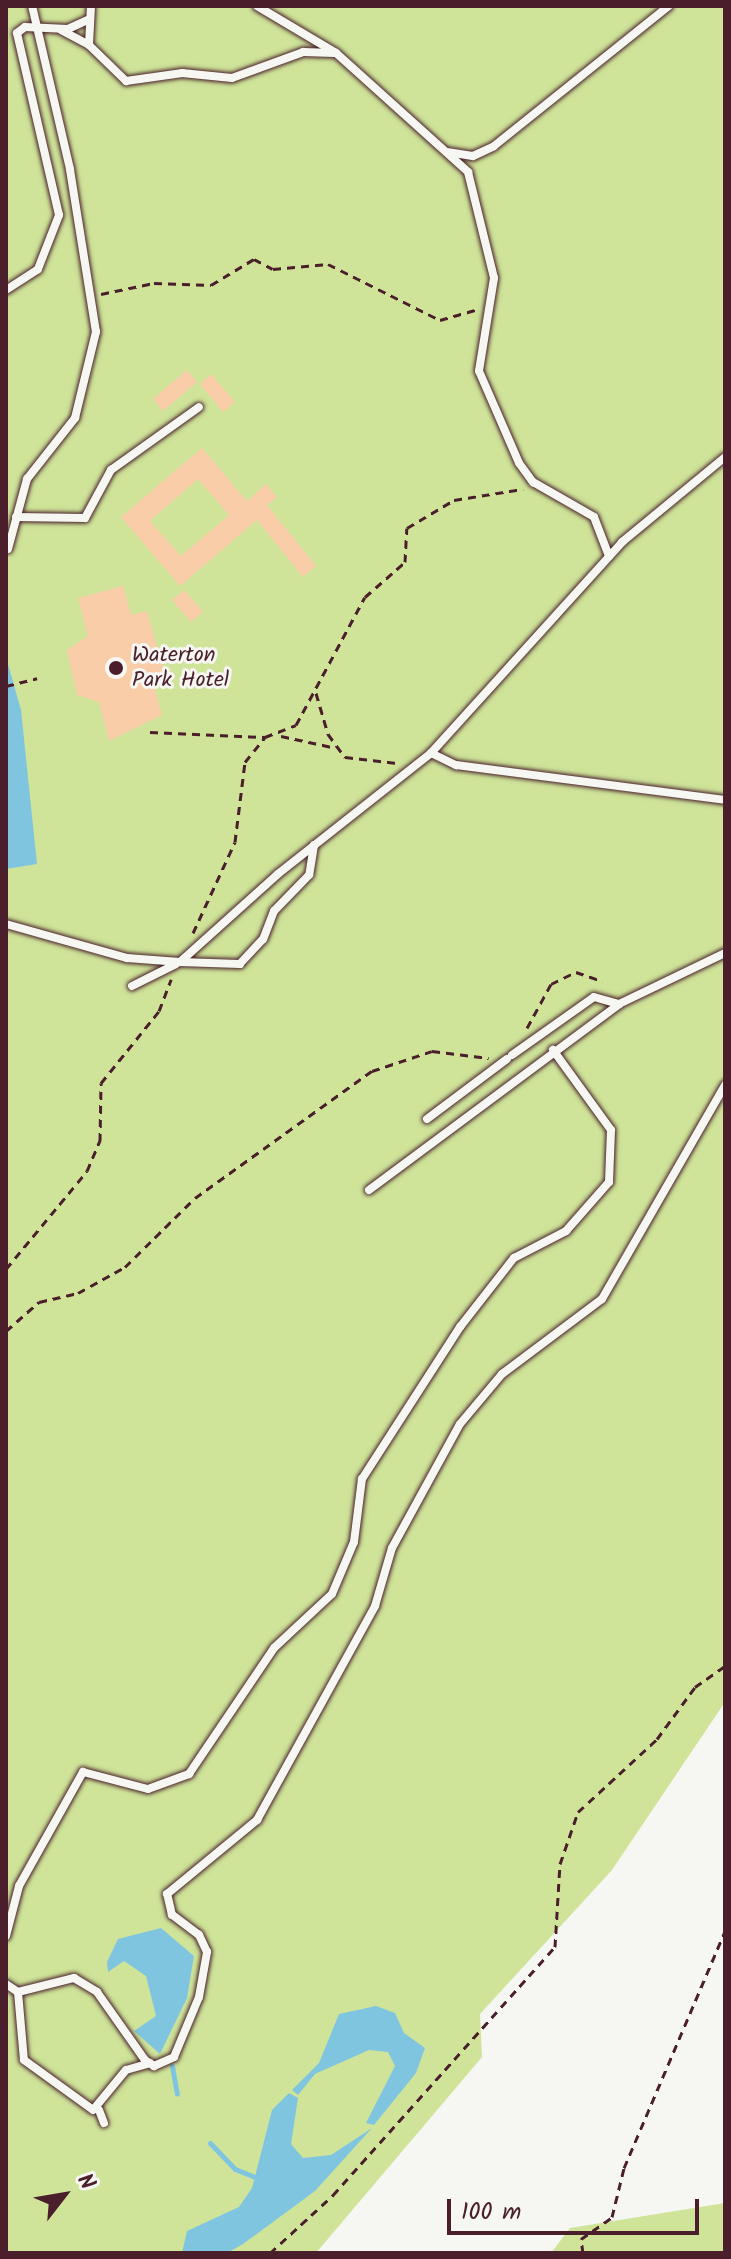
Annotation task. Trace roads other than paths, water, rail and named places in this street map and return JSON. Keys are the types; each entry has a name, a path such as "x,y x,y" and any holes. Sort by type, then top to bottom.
{"lane":[{"path":"8,549 27,479 75,418 88,384 94,296 32,27 32,6"},
{"path":"89,45 91,6"},
{"path":"257,6 336,53 468,172 483,215 492,304 479,371 533,482 594,517 609,557"},
{"path":"447,152 473,156 494,146 669,6"},
{"path":"56,30 89,19"},
{"path":"6,290 38,269 58,227 16,39 19,29 89,31"},
{"path":"56,30 89,45 113,72 136,82 182,73 232,78 303,52 336,53"},
{"path":"16,517 85,518 111,470 199,407"},
{"path":"132,986 180,962 314,845 431,753 609,557 725,457"},
{"path":"431,753 456,765 725,800"},
{"path":"6,924 127,958 240,964 263,939 274,911 309,875 314,845"},
{"path":"369,1190 553,1050 619,1004 725,953"},
{"path":"427,1119 594,997 619,1004"},
{"path":"6,1936 19,1886 83,1772 148,1789 189,1774 274,1648 332,1594 354,1542 362,1479 460,1327 514,1258 566,1231 609,1182 611,1130 553,1050"},
{"path":"99,2110 126,2070 151,2063 165,2064 178,2051 207,1961 205,1943 172,1915 167,1894 257,1820 375,1606 392,1548 460,1424 502,1374 602,1299 725,1085"},
{"path":"18,1992 67,1977 81,1981 151,2063"},
{"path":"6,1984 18,1992"},
{"path":"18,1992 24,2060 99,2110 104,2123"}],"water":[{"path":"6,657 21,710 37,864 6,869"},
{"path":"161,1928 194,1956 187,1998 160,2054 134,2031 156,2016 146,1976 124,1961 108,1972 107,1962 118,1939"},
{"path":"376,2006 395,2013 404,2033 425,2048 416,2073 374,2125 366,2123 395,2066 388,2052 369,2050 315,2074 298,2095 292,2090 319,2063 339,2014"},
{"path":"289,2093 298,2098 291,2144 303,2158 331,2155 372,2128 315,2191 243,2244 227,2253 182,2253 187,2231 239,2207 252,2188 272,2110"}],"waterway":[{"path":"172,2066 177,2094"},
{"path":"210,2143 235,2169 255,2177"}],"place":[{"name":"Waterton Park Hotel","path":"116,668"}]}
